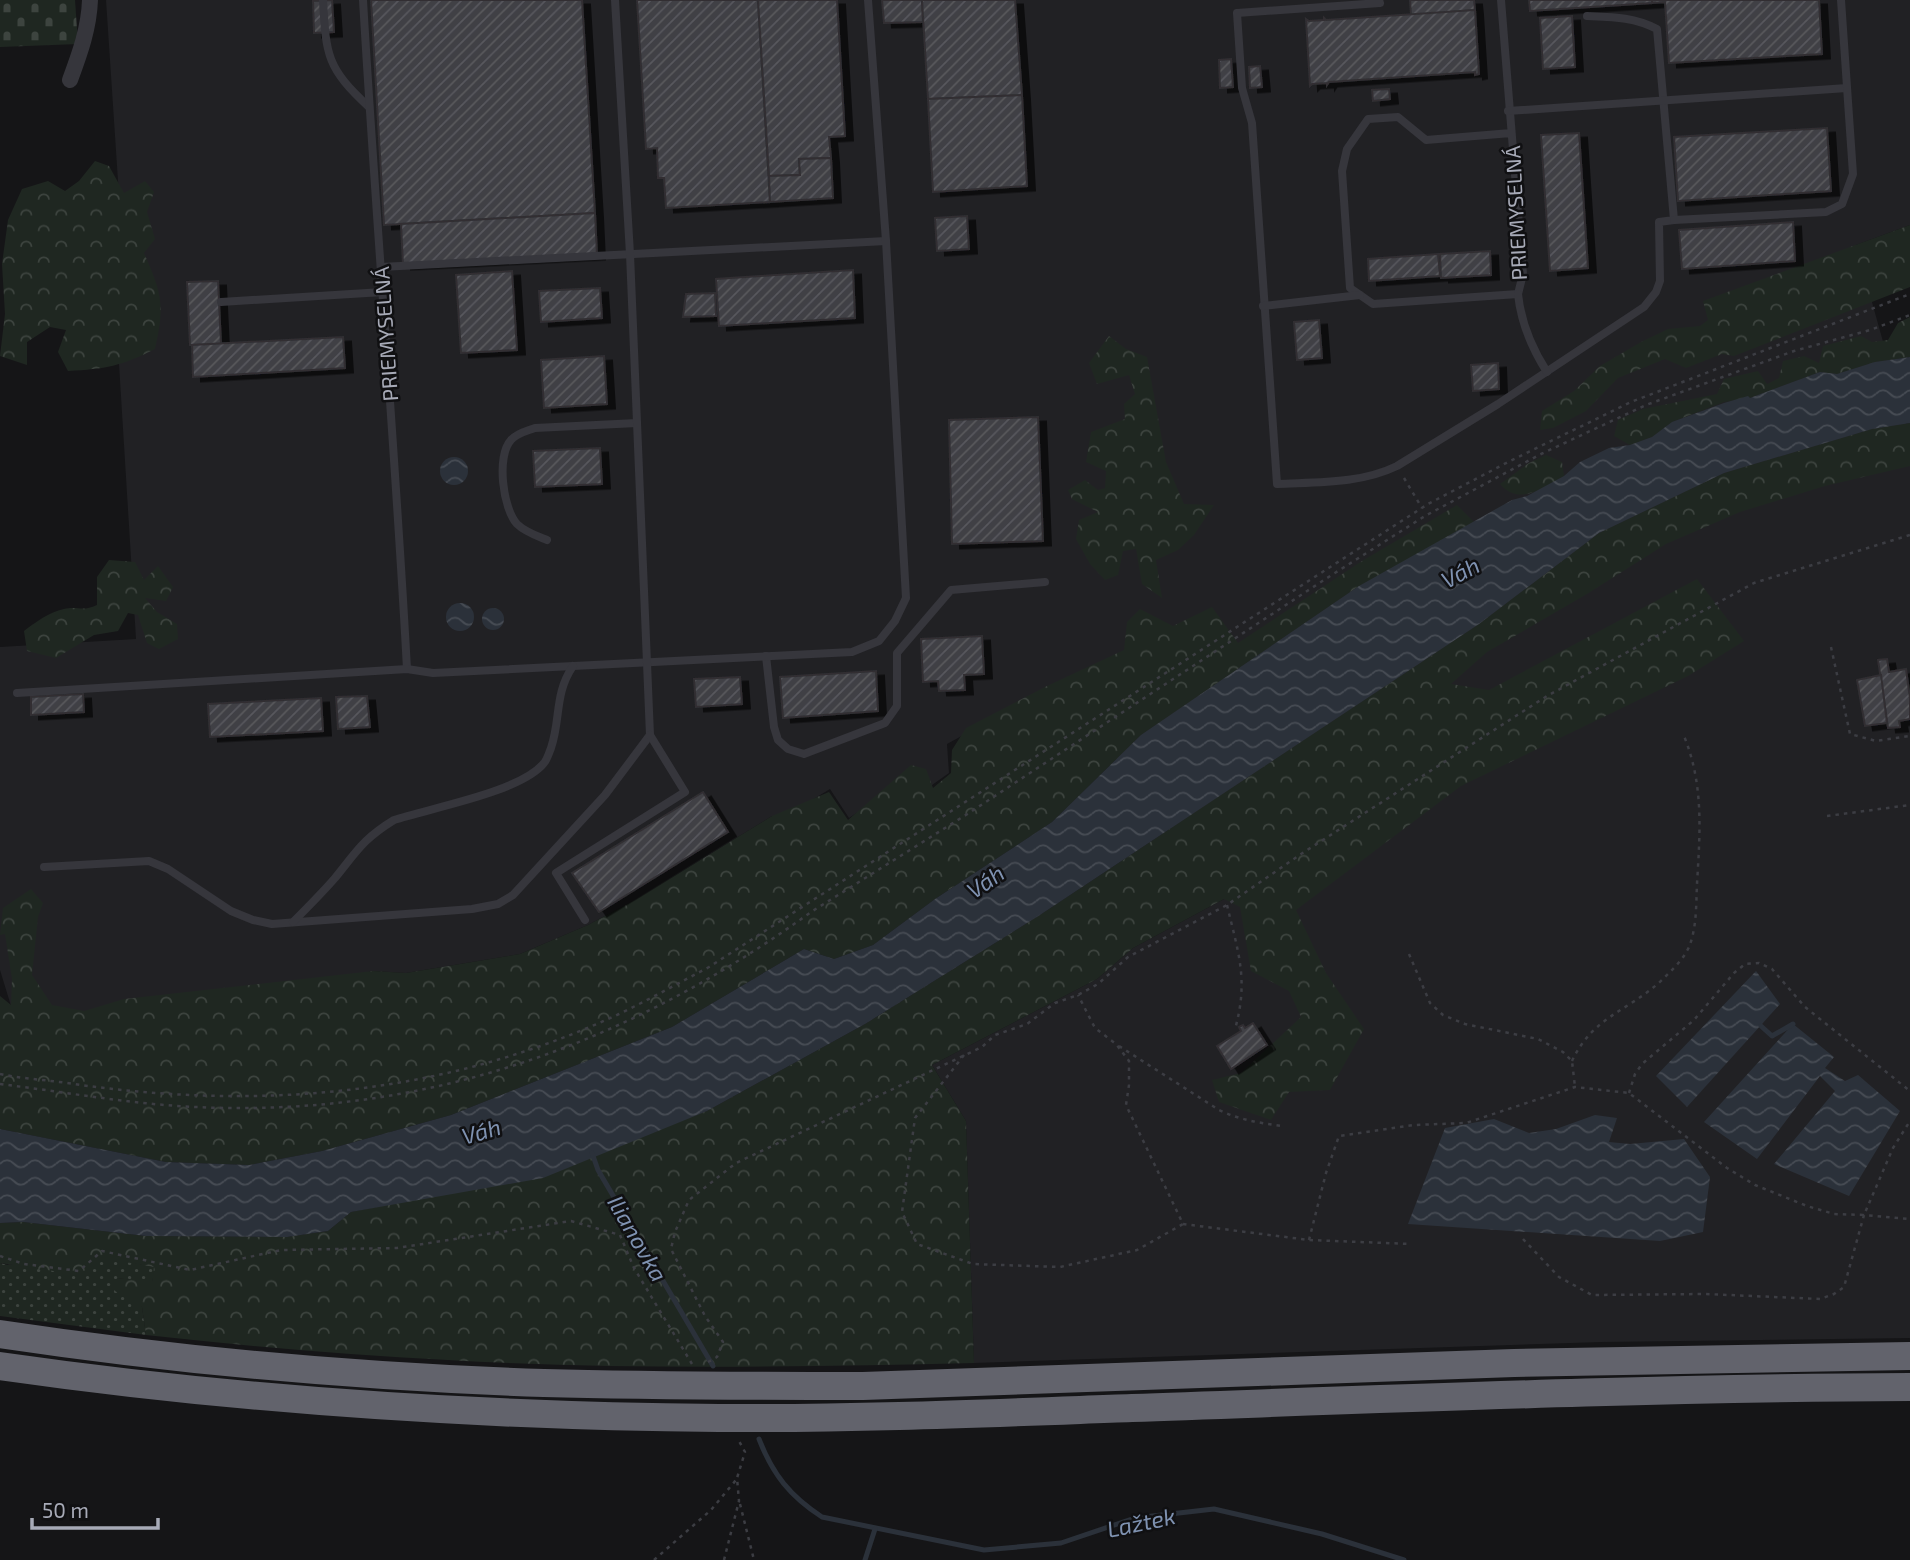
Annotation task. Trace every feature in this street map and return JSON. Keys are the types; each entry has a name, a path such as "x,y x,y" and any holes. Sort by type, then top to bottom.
{"highway":[{"path":"0,1334 231,1363 387,1375 544,1383 699,1373 761,1386 876,1386 1619,1360 1910,1356"},
{"path":"0,1366 229,1395 387,1407 547,1415 718,1418 863,1417 1656,1390 1910,1387"}],"street":[{"path":"70,80 86,30 90,0"}],"lane":[{"path":"323,0 329,55 348,87 369,107"},
{"name":"PRIEMYSELNÁ","path":"363,0 407,669"},
{"path":"584,920 556,873 685,792 650,735 630,254 615,0"},
{"path":"17,693 407,669 433,673 852,652 879,641 895,621 906,598 886,241 868,0"},
{"path":"1380,0 1380,3 1237,13 1242,88 1252,124 1277,484 1353,480 1397,466 1634,315 1651,300 1660,281 1659,222 1826,212 1842,204 1853,174 1841,0"},
{"name":"PRIEMYSELNÁ","path":"1501,0 1522,274 1518,294 1373,304 1350,288 1342,171 1347,149 1368,119 1398,117 1426,140 1511,132"},
{"path":"1587,16 1641,21 1657,29 1674,220"},
{"path":"1508,111 1847,88"},
{"path":"381,267 886,241"},
{"path":"221,302 383,292"},
{"path":"1518,294 1520,311 1530,343 1547,372"},
{"path":"1263,306 1360,295"},
{"path":"547,540 517,524 509,511 503,468 505,451 511,440 535,428 637,423"},
{"path":"766,656 774,727 778,740 788,749 804,754 885,723 897,706 897,653 951,590 1045,582"},
{"path":"293,922 335,877 362,842 382,827 394,820 501,789 524,778 544,763 551,746 563,681 573,666"},
{"path":"44,867 149,861 168,869 231,911 272,924 472,909 498,904 513,895 605,795 650,735"}],"path":[{"path":"0,1074 132,1092 186,1096 322,1094 431,1076 498,1059 560,1038 618,1014 709,967 1422,508 1631,401 1910,294"},
{"path":"0,1084 193,1107 316,1106 419,1090 500,1071 595,1036 671,1000 781,934 811,912 1425,516 1541,454 1646,405 1773,358 1870,330 1910,315"},
{"path":"1397,466 1422,508"},
{"path":"0,1256 24,1264 79,1271 102,1251 190,1270 281,1250 397,1248 571,1221 620,1235 634,1268 699,1373 710,1360 717,1357 723,1342 705,1316 671,1249 675,1232 689,1200 736,1163 966,1052 982,1047 995,1035 1027,1024 1055,1003 1098,984 1128,957 1227,905 1301,854 1547,696 1754,583 1910,536"},
{"path":"1830,647 1850,734 1876,741 1910,736"},
{"path":"1575,1087 1572,1060 1580,1043 1592,1029 1659,983 1677,965 1688,948 1695,928 1701,805 1693,757 1684,736"},
{"path":"1827,816 1910,806"},
{"path":"1227,905 1244,988 1235,1029"},
{"path":"1409,954 1430,1003 1443,1015 1465,1024 1538,1039 1572,1060"},
{"path":"1629,1093 1635,1073 1642,1064 1693,1020 1734,973 1745,964 1759,963 1772,969 1805,1007 1910,1091"},
{"path":"1078,995 1096,1028 1116,1044 1219,1110 1256,1123 1282,1126"},
{"path":"1116,1044 1129,1061 1126,1105 1183,1224"},
{"path":"966,1052 915,1118 902,1212 917,1244 973,1264 1060,1267 1136,1250 1183,1224 1309,1240 1411,1244"},
{"path":"1309,1240 1326,1173 1339,1136 1414,1125 1466,1123 1575,1087 1629,1093 1727,1168 1755,1185 1807,1206 1834,1213 1910,1219"},
{"path":"1523,1239 1559,1277 1592,1295 1706,1294 1820,1299 1844,1287 1864,1215 1894,1148 1910,1121"},
{"path":"653,1560 711,1510 737,1478 745,1452 738,1438"},
{"path":"737,1478 739,1501 754,1560"},
{"path":"724,1560 739,1501"}],"shaded area":[{"path":"106,0 1910,0 1910,225 1856,245 1910,438 1910,1338 1602,1342 974,1363 966,1121 932,1065 1097,979 1133,948 1224,899 1059,683 947,744 949,773 925,790 914,775 849,818 830,789 776,822 772,816 635,900 588,925 520,954 406,973 373,971 101,1028 11,1006 0,970 0,647 136,639 119,364 119,196"}],"green space":[{"path":"0,0 75,0 78,44 0,47"},
{"path":"95,161 109,166 124,193 145,181 154,192 147,212 155,239 144,253 160,300 160,321 155,349 113,366 68,371 58,352 66,330 50,327 27,342 27,365 0,356 5,314 2,264 8,220 22,189 48,181 65,191 79,181"},
{"path":"1910,225 1910,287 1734,356 1722,354 1686,368 1665,359 1618,378 1586,411 1553,428 1540,430 1542,411 1574,391 1600,366 1668,329 1700,326 1708,320 1703,301"},
{"path":"1910,317 1910,357 1875,362 1837,374 1820,372 1750,398 1724,402 1672,422 1652,437 1630,445 1614,436 1618,420 1643,409 1717,394 1724,379 1758,371 1767,384 1779,378 1783,361 1804,356 1819,363 1823,346 1861,336 1872,342 1888,340 1898,323"},
{"path":"1109,336 1126,349 1147,357 1166,462 1184,504 1214,505 1194,535 1178,550 1156,560 1162,598 1142,584 1136,549 1123,551 1118,575 1105,580 1090,564 1076,539 1079,520 1098,512 1072,499 1068,490 1085,480 1098,490 1105,488 1106,471 1086,462 1091,432 1125,419 1124,404 1135,394 1129,375 1097,384 1089,363"},
{"path":"1910,423 1910,466 1825,486 1740,512 1666,544 1487,652 1451,684 1489,690 1697,579 1744,641 1688,676 1461,786 1296,910 1326,973 1364,1029 1330,1090 1289,1092 1271,1120 1219,1102 1212,1080 1241,1073 1301,1017 1289,991 1251,971 1240,907 1224,899 1133,948 1097,979 932,1065 966,1121 974,1363 579,1365 372,1356 184,1339 146,1335 142,1307 115,1291 117,1278 152,1282 154,1267 103,1258 80,1275 0,1263 0,1223 23,1222 146,1236 287,1237 328,1231 351,1212 432,1196 707,1111 865,1024 1040,915 1479,624 1599,533 1724,473 1872,429"},
{"path":"1546,455 1562,462 1564,476 1532,493 1524,494 1515,494 1500,484 1529,463"},
{"path":"1457,505 1475,523 1359,586 1141,735 1052,822 935,899 873,945 834,959 804,949 672,1027 451,1115 322,1151 249,1165 166,1162 0,1129 0,996 11,1005 12,979 5,934 0,935 3,908 31,889 43,903 38,917 32,975 52,1005 84,1011 124,999 373,971 406,973 520,954 588,925 635,900 772,816 829,792 848,820 911,765 926,769 933,788 951,773 952,750 966,728 1124,650 1127,622 1140,609 1173,626 1212,607 1238,643 1362,561"},
{"path":"109,560 135,562 144,580 158,566 173,587 166,601 145,598 157,612 177,624 178,639 159,649 147,643 138,615 128,613 118,631 94,635 56,658 27,651 24,631 38,621 58,610 97,605 97,577"},
{"path":"103,1257 155,1267 152,1283 117,1278 142,1307 146,1335 0,1316 0,1263 8,1265"}],"water":[{"name":"Váh","path":"1910,357 1910,423 1872,429 1724,473 1599,533 1479,624 1040,915 865,1024 707,1111 543,1178 351,1212 328,1231 287,1237 146,1236 23,1222 0,1223 0,1129 166,1162 249,1165 322,1151 451,1115 672,1027 804,949 834,959 873,945 935,899 1052,822 1141,735 1359,586 1512,500 1527,496 1564,476 1580,462 1609,448 1630,445 1652,437 1672,422 1724,403 1748,396 1750,398 1820,372 1837,374 1875,362"},
{"path":"454,457 464,461 468,471 464,481 454,485 444,481 440,471 444,461"},
{"path":"460,603 470,607 474,617 470,627 460,631 450,627 446,617 450,607"},
{"path":"493,608 501,611 504,619 501,627 493,630 485,627 482,619 485,611"},
{"path":"1756,971 1780,1004 1687,1107 1656,1076"},
{"path":"1793,1024 1834,1057 1825,1068 1845,1081 1858,1075 1900,1111 1849,1196 1774,1164 1835,1091 1820,1076 1757,1159 1704,1122"},
{"path":"1595,1115 1617,1118 1609,1142 1630,1144 1684,1139 1710,1177 1703,1232 1660,1241 1408,1224 1445,1128 1494,1119 1529,1133 1556,1129"}],"building":[{"path":"332,0 334,32 314,33 313,1"},
{"path":"371,0 582,0 595,213 384,225"},
{"path":"637,0 758,0 770,202 666,208 664,178 658,178 657,148 646,149"},
{"path":"758,0 837,0 845,136 829,137 831,158 799,159 800,175 769,176"},
{"path":"882,0 922,0 923,22 884,23"},
{"path":"922,0 1015,0 1022,95 928,99"},
{"path":"1410,0 1474,0 1475,10 1411,15"},
{"path":"1529,0 1652,0 1652,3 1530,11"},
{"path":"1652,0 1819,0 1822,54 1669,63 1665,2 1652,3"},
{"path":"1475,10 1479,74 1475,75 1475,72 1329,82 1327,85 1310,86 1306,19 1309,21"},
{"path":"1572,16 1575,67 1543,69 1540,18"},
{"path":"1231,59 1233,87 1220,88 1219,60"},
{"path":"1260,66 1262,87 1250,88 1249,67"},
{"path":"1389,89 1390,99 1373,101 1372,90"},
{"path":"1022,95 1027,186 933,192 928,99"},
{"path":"1827,128 1831,191 1678,201 1674,137"},
{"path":"1579,133 1588,268 1550,271 1541,135"},
{"path":"831,158 833,198 770,202 769,176 800,175 799,159"},
{"path":"595,213 597,255 403,265 401,224"},
{"path":"967,216 969,249 937,251 935,218"},
{"path":"1793,222 1795,261 1682,269 1679,230"},
{"path":"1490,251 1491,275 1441,278 1440,254"},
{"path":"1438,254 1440,276 1369,281 1368,259"},
{"path":"853,270 855,318 719,326 716,279"},
{"path":"512,271 517,350 461,353 456,275"},
{"path":"218,281 221,344 190,345 187,282"},
{"path":"600,288 602,318 541,322 539,291"},
{"path":"715,293 716,316 683,317 686,294"},
{"path":"1319,320 1322,358 1297,360 1294,322"},
{"path":"343,337 345,368 193,377 192,345"},
{"path":"604,356 607,404 544,408 541,360"},
{"path":"1498,363 1499,389 1473,391 1471,365"},
{"path":"1038,417 1043,541 952,544 949,420"},
{"path":"600,448 602,484 535,487 533,451"},
{"path":"982,636 984,674 964,675 965,690 939,691 938,681 923,682 921,639"},
{"path":"1887,659 1889,672 1906,669 1910,719 1899,721 1900,727 1888,728 1878,660"},
{"path":"876,671 878,711 783,718 780,677"},
{"path":"1881,675 1887,723 1865,726 1857,680"},
{"path":"740,677 742,704 696,707 694,679"},
{"path":"83,694 84,712 31,715 31,697"},
{"path":"367,696 370,727 338,729 336,697"},
{"path":"321,698 323,731 210,737 208,704"},
{"path":"703,792 728,832 599,912 572,873"},
{"path":"1253,1023 1267,1045 1231,1069 1217,1046 1241,1031 1239,1027 1243,1025 1245,1028"}],"waterway":[{"path":"1761,1026 1772,1036 1793,1024"},
{"name":"Ilianovka","path":"592,1153 598,1170 713,1366"},
{"name":"Lažtek","path":"759,1439 784,1484 822,1517 984,1550 1061,1543 1135,1518 1214,1509 1322,1534 1404,1560"},
{"path":"865,1560 875,1529"}]}
